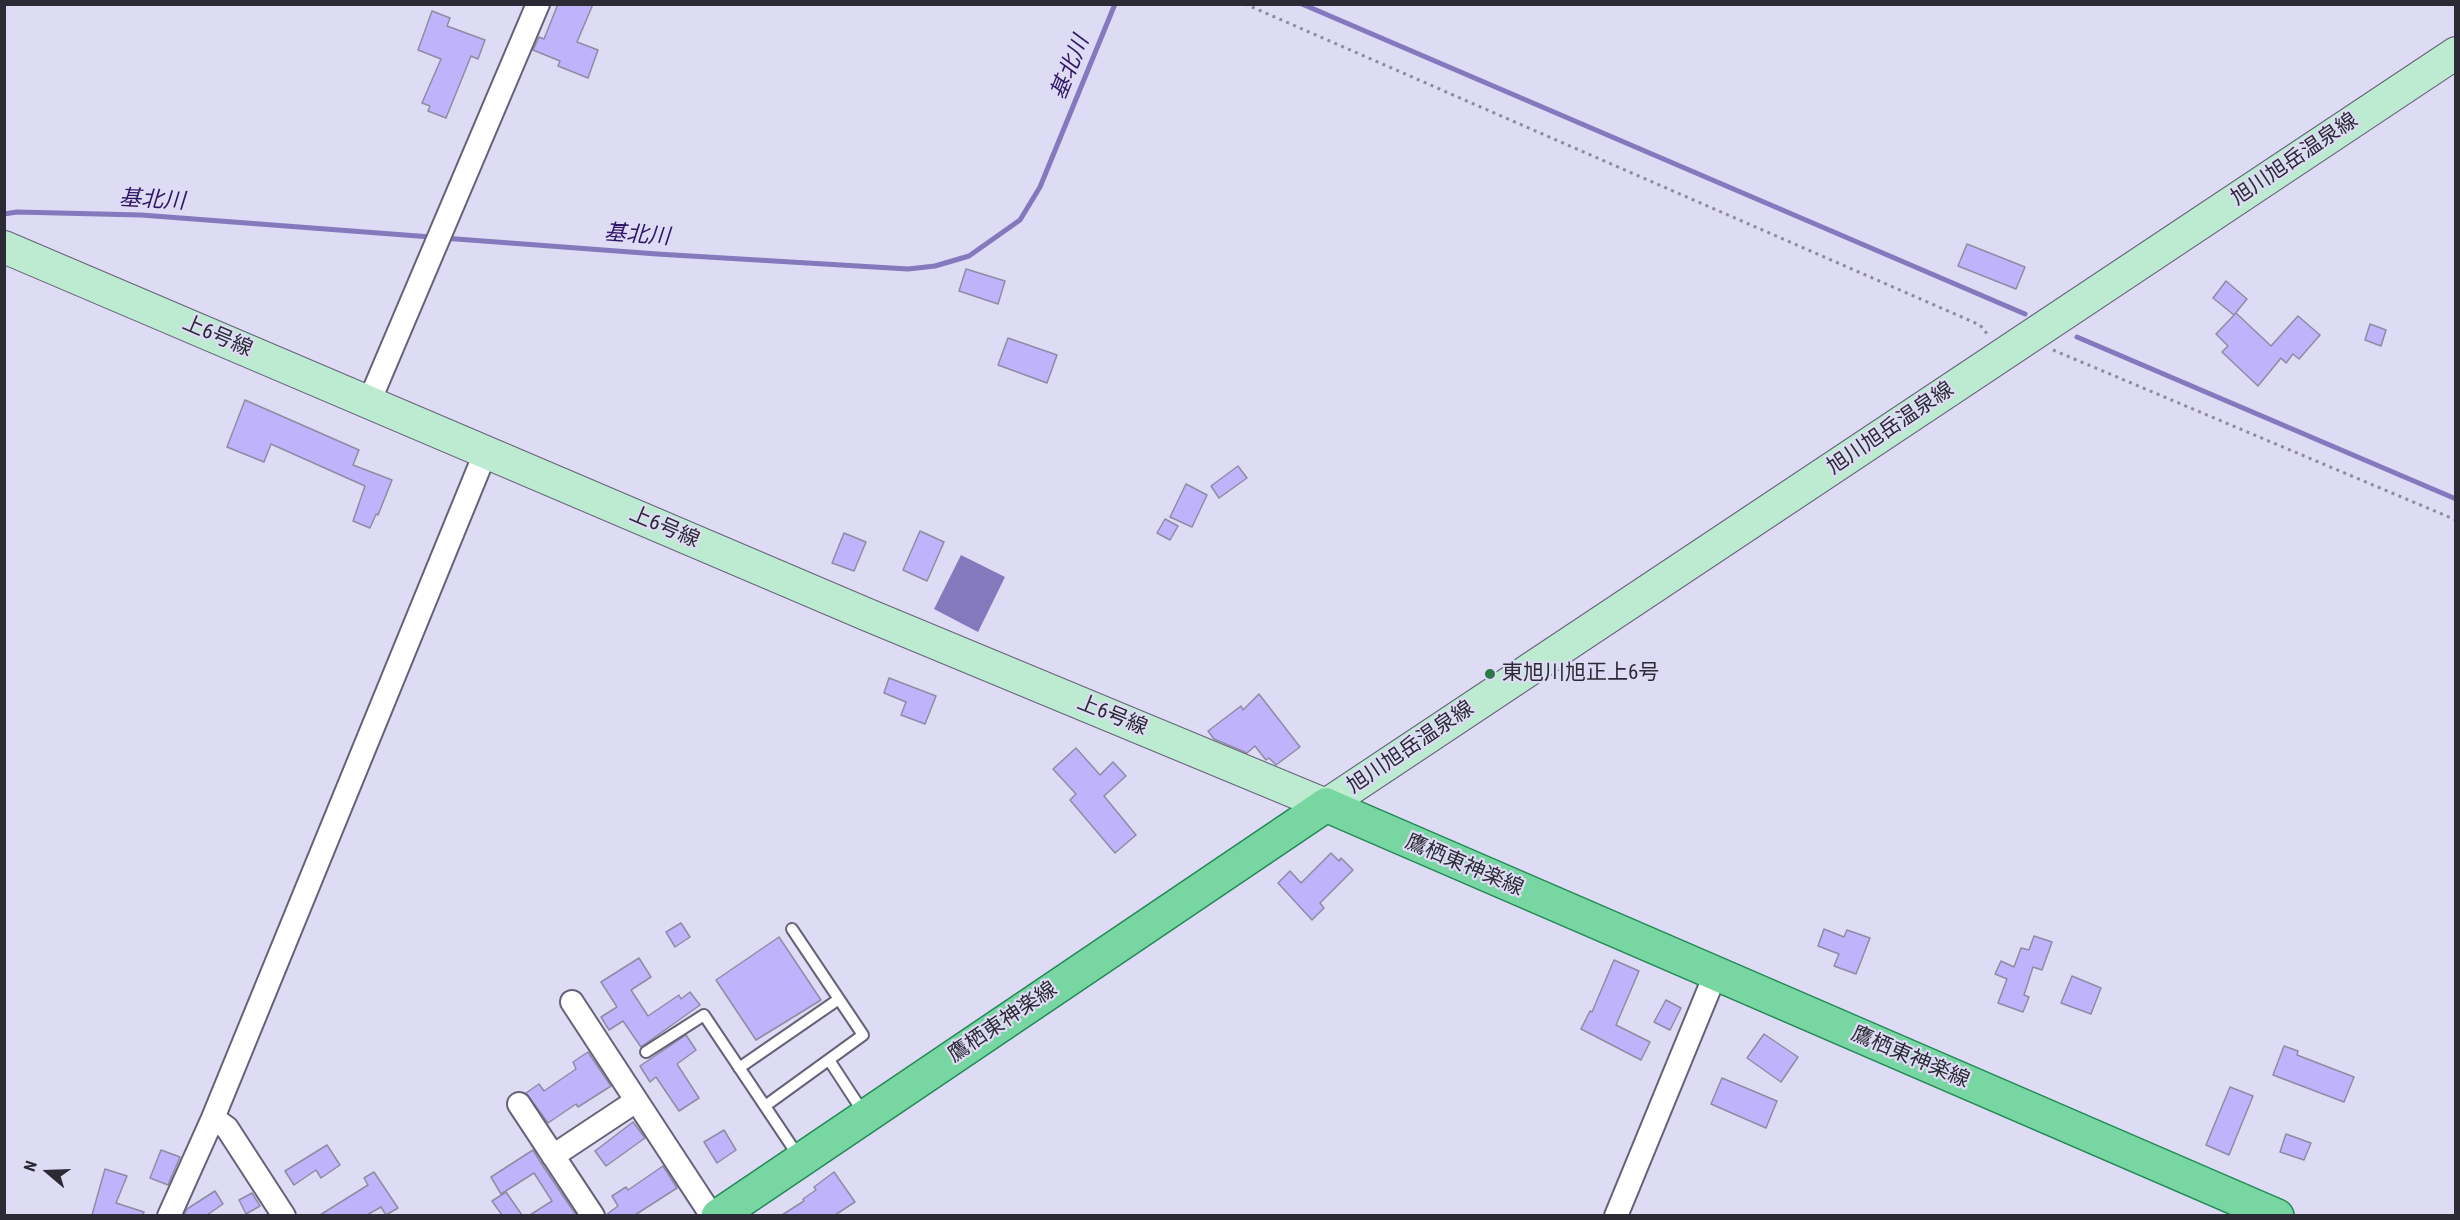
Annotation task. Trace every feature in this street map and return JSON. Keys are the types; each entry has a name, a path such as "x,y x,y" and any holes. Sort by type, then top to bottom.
{"main road":[{"name":"鷹栖東神楽線","path":"718,1215 1326,805 1715,975 2277,1215"}],"street":[{"path":"369,402 538,4"},
{"name":"旭川旭岳温泉線","path":"1326,805 2456,53"},
{"name":"上6号線","path":"4,247 868,615 1326,805"},
{"path":"169,1215 213,1118 486,451"},
{"path":"1617,1215 1715,975"},
{"path":"572,1002 712,1215"},
{"path":"553,1156 636,1101"},
{"path":"519,1104 592,1215"},
{"path":"213,1118 227,1128 284,1215"}],"lane":[{"path":"765,1106 862,1035 792,929"},
{"path":"739,1068 838,999"},
{"path":"646,1052 704,1015 801,1160"},
{"path":"829,1060 865,1116"}],"path":[{"path":"1245,4 1980,325 1995,343 2046,348 2456,520"}],"shaded area":[{"path":"961,555 1005,577 978,632 934,609"}],"building":[{"path":"558,4 593,4 577,42 598,50 588,78 558,66 560,61 533,50 539,37 544,39"},
{"path":"432,11 450,18 447,26 485,40 478,59 471,56 446,118 428,111 430,106 422,103 441,59 418,50"},
{"path":"1967,244 2025,267 2016,289 1958,266"},
{"path":"966,269 1005,281 998,304 959,291"},
{"path":"2226,281 2247,299 2234,315 2213,298"},
{"path":"2236,313 2271,346 2298,316 2320,335 2299,359 2293,354 2286,363 2281,358 2258,386 2222,352 2228,346 2216,334"},
{"path":"2370,324 2386,330 2381,346 2365,340"},
{"path":"1008,338 1057,355 1047,383 998,365"},
{"path":"245,400 359,450 353,465 392,480 378,515 376,514 370,528 353,521 365,486 271,444 264,462 227,447"},
{"path":"1238,466 1247,478 1219,498 1211,486"},
{"path":"1186,484 1207,495 1192,527 1170,517"},
{"path":"1165,519 1178,526 1170,540 1157,533"},
{"path":"920,531 944,542 927,581 903,570"},
{"path":"844,533 866,542 854,571 832,563"},
{"path":"889,678 936,696 925,724 901,715 906,702 884,693"},
{"path":"1259,694 1300,747 1276,765 1269,758 1266,760 1255,746 1247,753 1214,739 1208,731 1241,706 1243,710"},
{"path":"1076,748 1100,775 1113,762 1126,776 1104,796 1136,835 1115,853 1070,800 1076,794 1053,769"},
{"path":"1331,853 1339,861 1341,858 1353,870 1320,903 1324,908 1312,920 1278,883 1290,871 1301,883"},
{"path":"681,923 690,937 675,947 666,932"},
{"path":"1824,929 1844,937 1847,930 1870,938 1856,974 1834,966 1839,954 1818,946"},
{"path":"2034,936 2052,942 2042,970 2033,967 2024,995 2029,997 2023,1012 1998,1003 2007,979 1995,974 2001,961 2014,967 2021,948 2029,950"},
{"path":"779,937 821,1000 756,1040 716,980"},
{"path":"639,958 651,977 631,990 648,1016 679,995 681,999 690,992 700,1005 641,1047 623,1021 609,1030 601,1017 617,1007 601,982"},
{"path":"1614,960 1639,971 1616,1025 1650,1042 1641,1060 1581,1029 1590,1011 1592,1012"},
{"path":"2072,976 2101,988 2091,1014 2061,1003"},
{"path":"1666,1000 1681,1008 1670,1030 1654,1022"},
{"path":"1764,1034 1798,1057 1781,1082 1747,1058"},
{"path":"686,1035 696,1050 677,1064 699,1098 679,1111 656,1077 650,1082 640,1066"},
{"path":"2284,1046 2298,1051 2297,1055 2354,1077 2344,1102 2273,1075"},
{"path":"588,1052 611,1086 578,1107 576,1104 548,1123 526,1093 539,1084 544,1091 576,1069 573,1062"},
{"path":"1722,1078 1777,1101 1766,1128 1711,1104"},
{"path":"2230,1087 2253,1096 2229,1155 2206,1145"},
{"path":"633,1122 645,1138 606,1166 595,1151"},
{"path":"724,1130 736,1150 717,1163 704,1142"},
{"path":"2286,1134 2311,1143 2304,1160 2280,1152"},
{"path":"327,1145 340,1165 321,1178 316,1170 294,1185 285,1171"},
{"path":"161,1150 180,1157 168,1185 150,1178"},
{"path":"533,1150 576,1215 530,1215 552,1201 534,1173 501,1194 491,1177"},
{"path":"663,1166 677,1188 635,1215 606,1215 618,1206 612,1196 626,1187 628,1190"},
{"path":"105,1169 127,1176 116,1203 144,1212 143,1215 92,1215"},
{"path":"374,1172 398,1208 386,1215 381,1207 367,1215 320,1215 368,1185 364,1178"},
{"path":"834,1172 855,1202 835,1215 782,1215 804,1201 803,1199 816,1190 814,1187"},
{"path":"215,1191 223,1204 207,1215 184,1215 187,1209"},
{"path":"506,1192 522,1215 502,1215 492,1201"},
{"path":"252,1193 260,1206 246,1214 239,1200"}],"waterway":[{"name":"基北川","path":"443,238 908,269 935,266 969,256 1020,220 1040,187 1115,4"},
{"path":"1302,4 2025,314"},
{"name":"基北川","path":"4,214 17,212 141,215 431,237"},
{"path":"2077,337 2456,499"}],"place":[{"name":"東旭川旭正上6号","path":"1490,674"}]}
